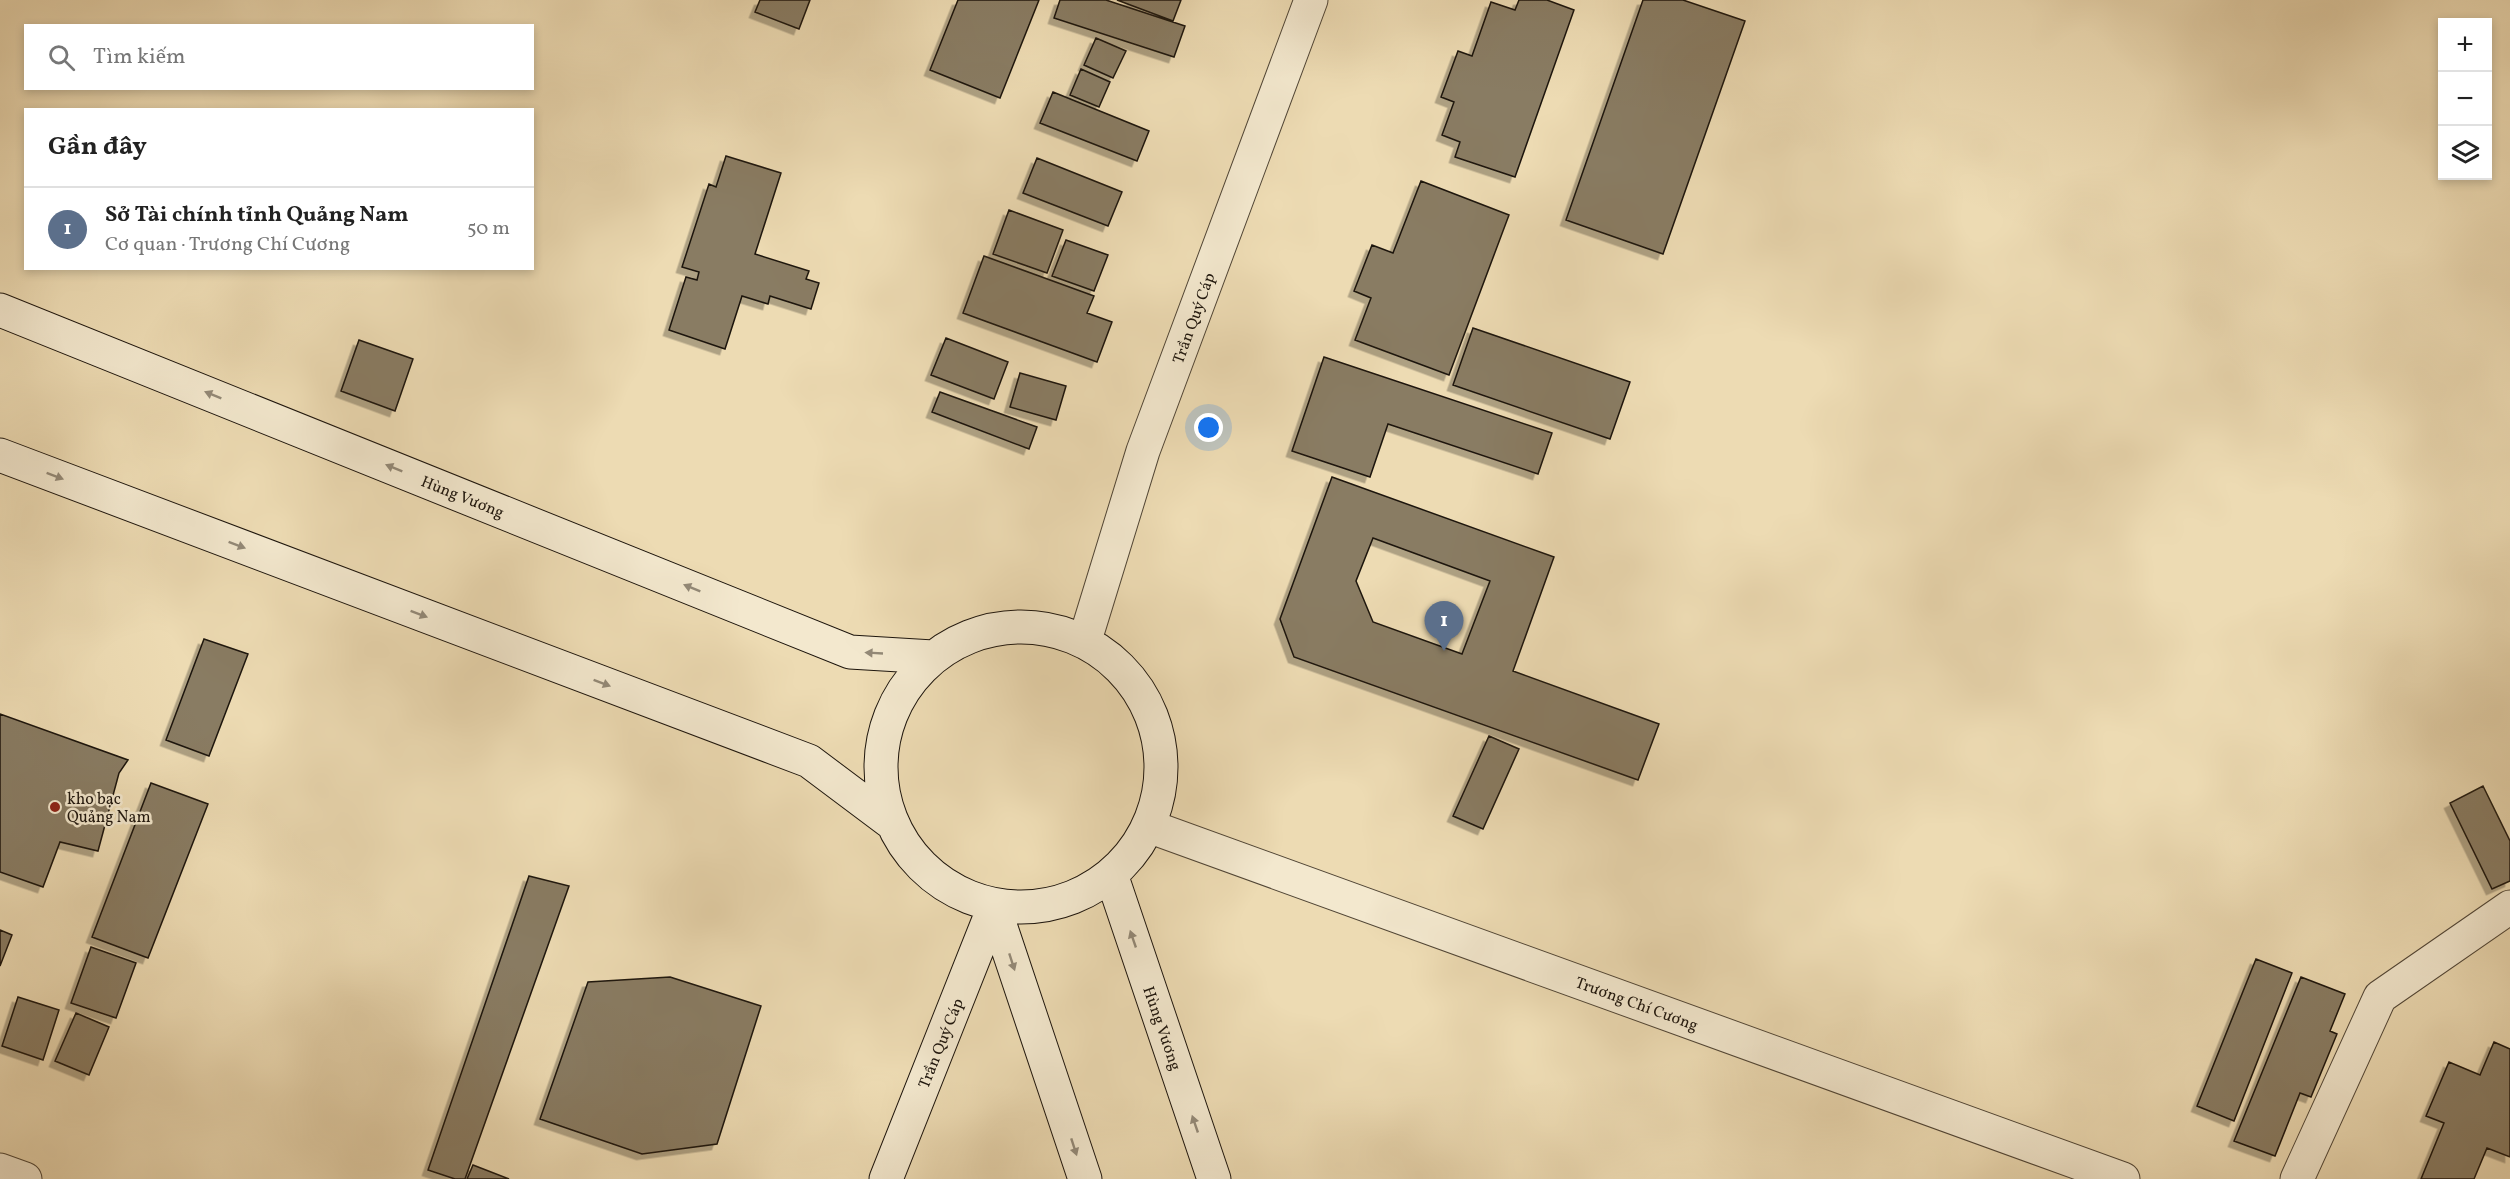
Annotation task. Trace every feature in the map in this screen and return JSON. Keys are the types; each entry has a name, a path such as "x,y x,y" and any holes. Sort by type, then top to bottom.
{"main road":[{"name":"Trần Quý Cáp","path":"1085,640 1143,451 1311,0"},
{"name":"Hùng Vương","path":"0,310 850,652 933,657"},
{"path":"0,455 808,761 889,820 930,877 994,907 1057,905 1112,877 1151,827 1164,756 1140,687 1085,640 1033,626 980,632 933,657 895,703 879,761 889,820"},
{"name":"Trương Chí Cương","path":"1151,827 2123,1179"},
{"name":"Hùng Vương","path":"1112,877 1214,1179"},
{"name":"Trần Quý Cáp","path":"886,1179 994,907"},
{"path":"994,907 1085,1179"},
{"path":"2297,1179 2380,998 2510,907"},
{"path":"0,1170 25,1179"}],"building":[{"path":"760,0 810,0 799,29 755,12"},
{"path":"958,0 1039,0 1000,98 930,70"},
{"path":"1060,0 1106,0 1185,26 1174,57 1054,18"},
{"path":"1117,0 1181,0 1173,21"},
{"path":"1519,0 1547,0 1574,10 1515,177 1455,157 1460,142 1442,135 1454,102 1441,97 1458,51 1472,56 1491,2 1515,10"},
{"path":"1643,0 1683,0 1745,21 1663,254 1566,220"},
{"path":"1096,38 1126,51 1113,78 1084,65"},
{"path":"1081,69 1110,82 1099,107 1070,95"},
{"path":"1053,92 1149,131 1137,161 1040,123"},
{"path":"726,156 781,173 755,254 809,271 806,279 819,283 811,309 770,296 768,304 742,296 725,349 669,330 686,277 697,280 699,272 682,267 709,184 716,187"},
{"path":"1037,158 1122,192 1108,226 1023,193"},
{"path":"1421,181 1509,215 1449,375 1355,340 1371,298 1354,291 1372,245 1393,253"},
{"path":"1009,210 1063,230 1047,273 993,254"},
{"path":"1066,240 1108,255 1094,291 1052,276"},
{"path":"984,256 1094,296 1087,313 1112,322 1097,362 963,313"},
{"path":"1473,328 1630,382 1610,439 1453,385"},
{"path":"946,338 1008,362 994,399 931,375"},
{"path":"359,340 413,359 395,411 341,391"},
{"path":"1324,357 1552,433 1538,474 1388,424 1370,477 1292,451"},
{"path":"1020,373 1066,386 1056,420 1010,407"},
{"path":"940,392 1037,427 1029,449 932,412"},
{"path":"1332,477 1554,557 1513,671 1659,724 1638,780 1294,657 1280,619","holes":["1373,538 1490,581 1462,654 1373,622 1356,581"]},
{"path":"204,639 248,654 209,756 166,740"},
{"name":"kho bạc Quảng Nam","path":"0,714 128,760 119,773 98,851 60,842 43,887 0,872"},
{"path":"1489,736 1519,749 1483,829 1453,816"},
{"path":"151,783 208,804 148,958 92,937"},
{"path":"2483,786 2510,841 2510,881 2492,889 2450,803"},
{"path":"529,876 569,886 465,1179 455,1179 428,1170"},
{"path":"0,930 12,935 0,966"},
{"path":"91,947 136,963 116,1018 71,1003"},
{"path":"2256,959 2292,973 2234,1121 2197,1106"},
{"path":"670,977 761,1006 717,1144 642,1154 540,1119 588,982"},
{"path":"2301,977 2345,994 2330,1031 2337,1034 2311,1097 2300,1093 2275,1156 2234,1141"},
{"path":"18,997 59,1010 43,1060 2,1046"},
{"path":"76,1013 109,1027 89,1075 55,1061"},
{"path":"2494,1042 2510,1049 2510,1157 2487,1148 2474,1179 2421,1179 2444,1123 2426,1116 2449,1062 2480,1075"},
{"path":"473,1165 509,1179 467,1179"}],"place":[{"name":"Sở Tài chính tỉnh Quảng Nam","path":"1444,651"},
{"name":"kho bạc Quảng Nam","path":"55,807"}]}
